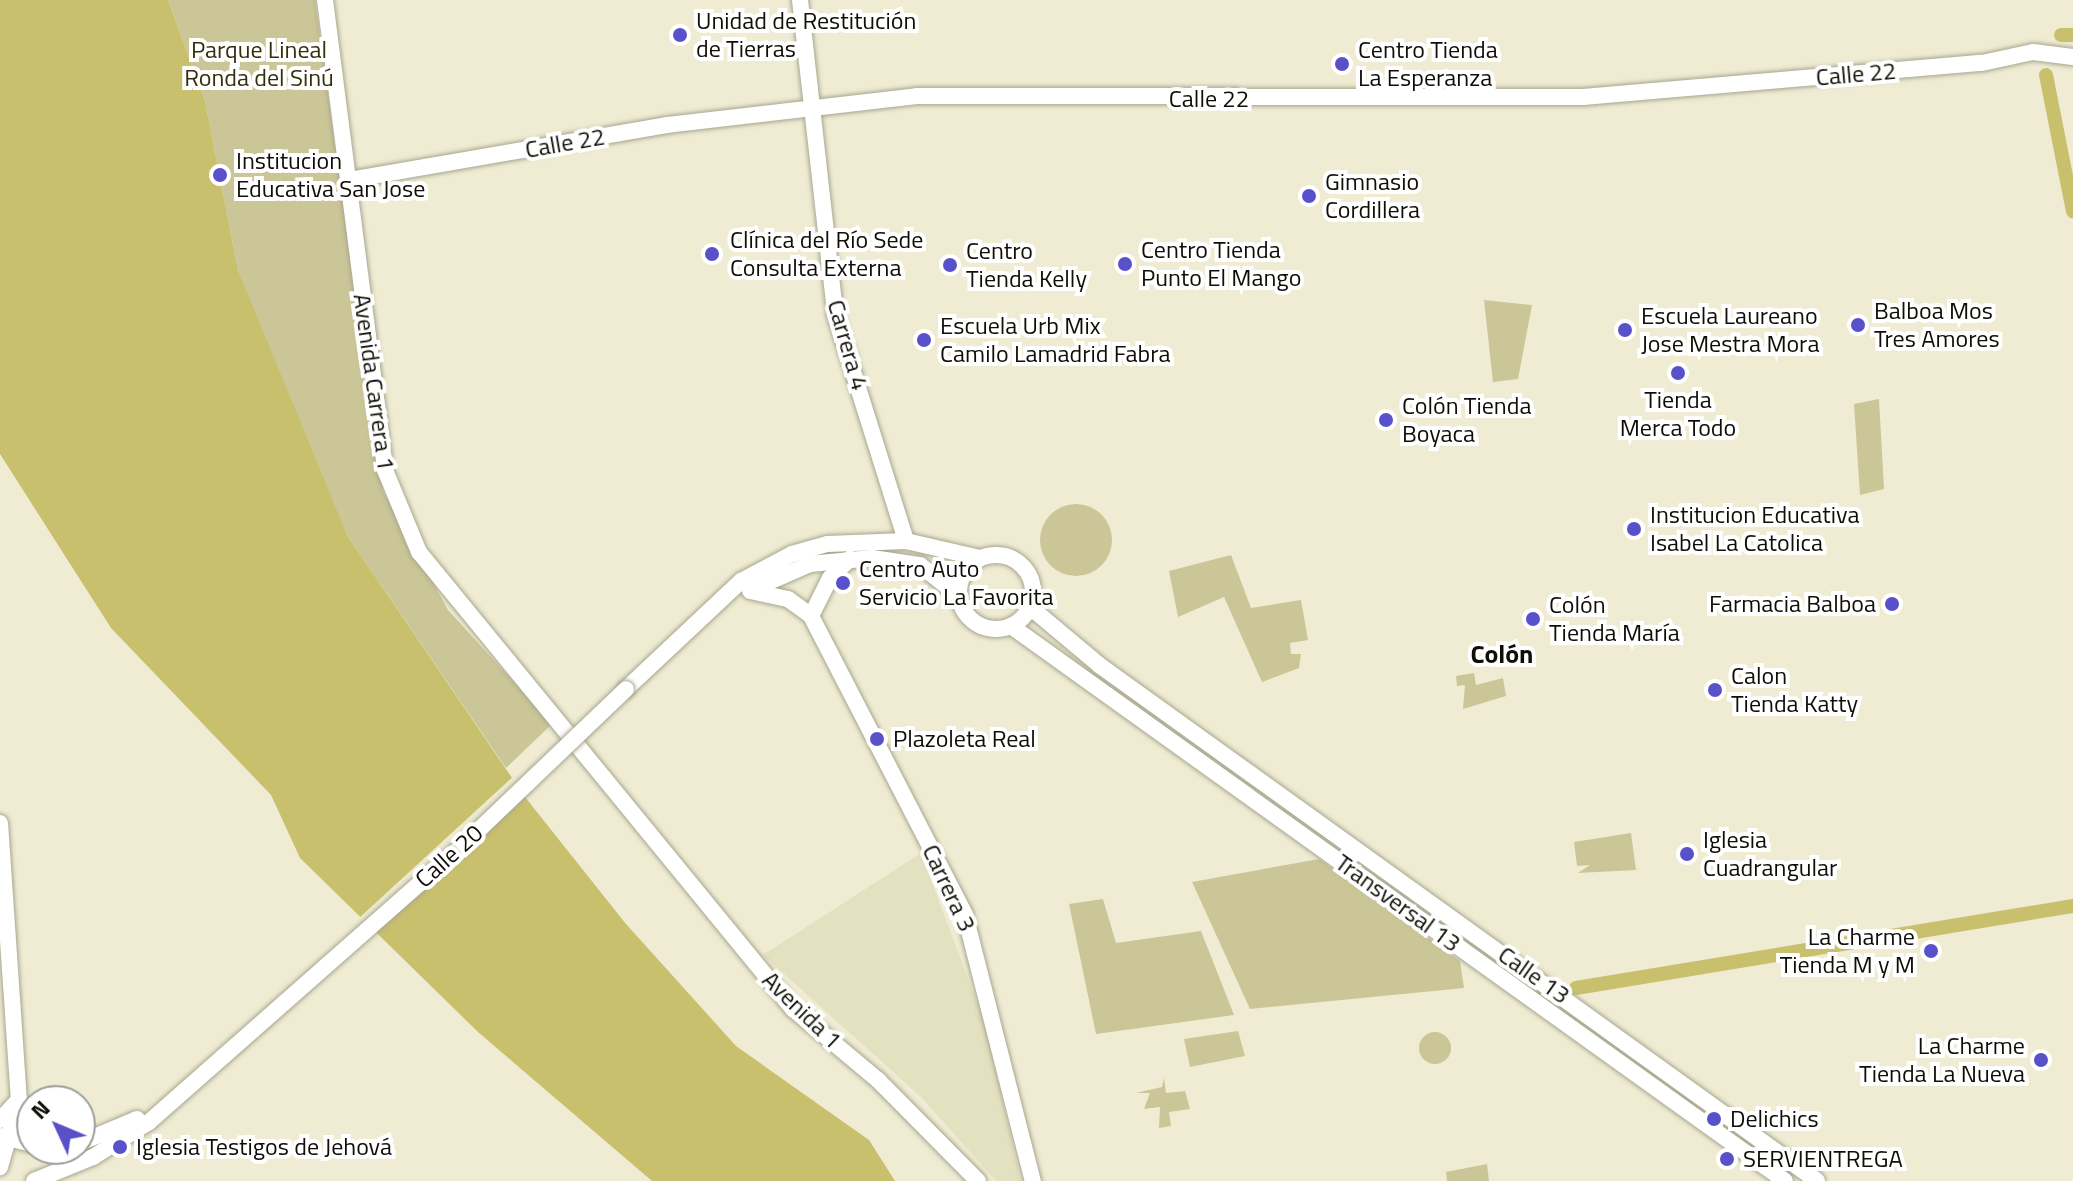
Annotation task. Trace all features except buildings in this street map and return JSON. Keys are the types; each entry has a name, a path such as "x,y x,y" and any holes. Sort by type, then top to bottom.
{"street":[{"name":"Avenida Carrera 1","path":"325,0 385,470 404,522 455,602 642,824"},
{"name":"Carrera 4","path":"800,0 809,107 835,314 906,541"},
{"name":"Calle 22","path":"349,180 809,107 917,96 1583,97 1982,63 2033,52 2073,57"},
{"path":"906,541 980,558 1002,555 1022,565 1032,581 1030,607 1011,626 978,624 959,596 920,565 851,558 810,564 750,591 690,625 741,581 792,554 827,544 906,541"},
{"path":"750,591 788,599 811,616 830,578 851,558"},
{"path":"959,596 963,574 980,558"},
{"name":"Calle 13","path":"1030,607 1170,716 1817,1181"},
{"name":"Carrera 3","path":"811,616 965,915 1033,1181"},
{"name":"Calle 20","path":"34,1181 104,1150 198,1078 464,844 690,625"},
{"name":"Transversal 13","path":"1011,626 1785,1181"},
{"path":"0,823 18,1085"},
{"name":"Avenida 1","path":"642,824 793,1009 878,1080 978,1181"},
{"name":"Calle 20","path":"96,1136 137,1119 198,1078"},
{"path":"0,1120 16,1103"},
{"path":"0,1167 16,1109"}],"shaded area":[{"path":"0,0 168,0 205,101 238,270 347,535 525,797 626,924 736,1046 869,1140 895,1181 652,1181 478,1032 300,858 271,795 111,628 0,454"},
{"path":"921,853 985,1024 1021,1181 996,1181 921,1097 763,955"}],"green space":[{"name":"Parque Lineal Ronda del Sinú","path":"168,0 315,0 383,491 448,610 552,724 506,768 347,535 320,479 238,270 205,101"},
{"path":"1484,300 1532,305 1518,379 1493,382"},
{"path":"1879,399 1884,489 1860,495 1854,404"},
{"path":"1076,504 1096,510 1106,520 1112,540 1106,560 1096,570 1076,576 1056,570 1046,560 1040,540 1046,520 1056,510"},
{"path":"1231,555 1251,608 1301,600 1308,640 1290,643 1291,654 1301,654 1299,668 1262,682 1224,597 1178,617 1169,571"},
{"path":"1474,673 1476,685 1503,678 1506,696 1463,709 1465,685 1457,686 1456,676"},
{"path":"1631,833 1636,870 1578,873 1590,865 1577,866 1574,842"},
{"path":"1319,859 1460,961 1464,988 1250,1009 1192,882"},
{"path":"1103,899 1116,943 1201,931 1234,1015 1096,1034 1069,904"},
{"path":"1238,1031 1245,1056 1190,1067 1184,1039"},
{"path":"1435,1032 1446,1037 1451,1048 1446,1059 1435,1064 1424,1059 1419,1048 1424,1037"},
{"path":"1164,1078 1166,1093 1185,1091 1190,1109 1169,1112 1171,1126 1159,1128 1160,1107 1144,1109 1150,1093 1136,1093 1162,1087"},
{"path":"1487,1164 1489,1181 1447,1181 1446,1172"}],"pier":[{"path":"515,775 528,794 373,934 358,919"}],"waterway":[{"path":"2061,35 2073,35"},
{"path":"2046,75 2073,211"},
{"path":"1576,988 2073,906"}],"place":[{"name":"Unidad de Restitución de Tierras","path":"680,35"},
{"name":"Centro Tienda La Esperanza","path":"1342,64"},
{"name":"Institucion Educativa San Jose","path":"220,175"},
{"name":"Gimnasio Cordillera","path":"1309,196"},
{"name":"Clínica del Río Sede Consulta Externa","path":"712,254"},
{"name":"Centro Tienda Punto El Mango","path":"1125,264"},
{"name":"Centro Tienda Kelly","path":"950,265"},
{"name":"Balboa Mos Tres Amores","path":"1858,325"},
{"name":"Escuela Laureano Jose Mestra Mora","path":"1625,330"},
{"name":"Escuela Urb Mix Camilo Lamadrid Fabra","path":"924,340"},
{"name":"Tienda Merca Todo","path":"1678,373"},
{"name":"Colón Tienda Boyaca","path":"1386,420"},
{"name":"Institucion Educativa Isabel La Catolica","path":"1634,529"},
{"name":"Centro Auto Servicio La Favorita","path":"843,583"},
{"name":"Farmacia Balboa","path":"1892,604"},
{"name":"Colón Tienda María","path":"1533,619"},
{"name":"Calon Tienda Katty","path":"1715,690"},
{"name":"Plazoleta Real","path":"877,739"},
{"name":"Iglesia Cuadrangular","path":"1687,854"},
{"name":"La Charme Tienda M y M","path":"1931,951"},
{"name":"La Charme Tienda La Nueva","path":"2041,1060"},
{"name":"Delichics","path":"1714,1119"},
{"name":"Iglesia Testigos de Jehová","path":"120,1147"},
{"name":"SERVIENTREGA","path":"1727,1159"}],"district":[{"name":"Colón","path":"1502,654"}]}
